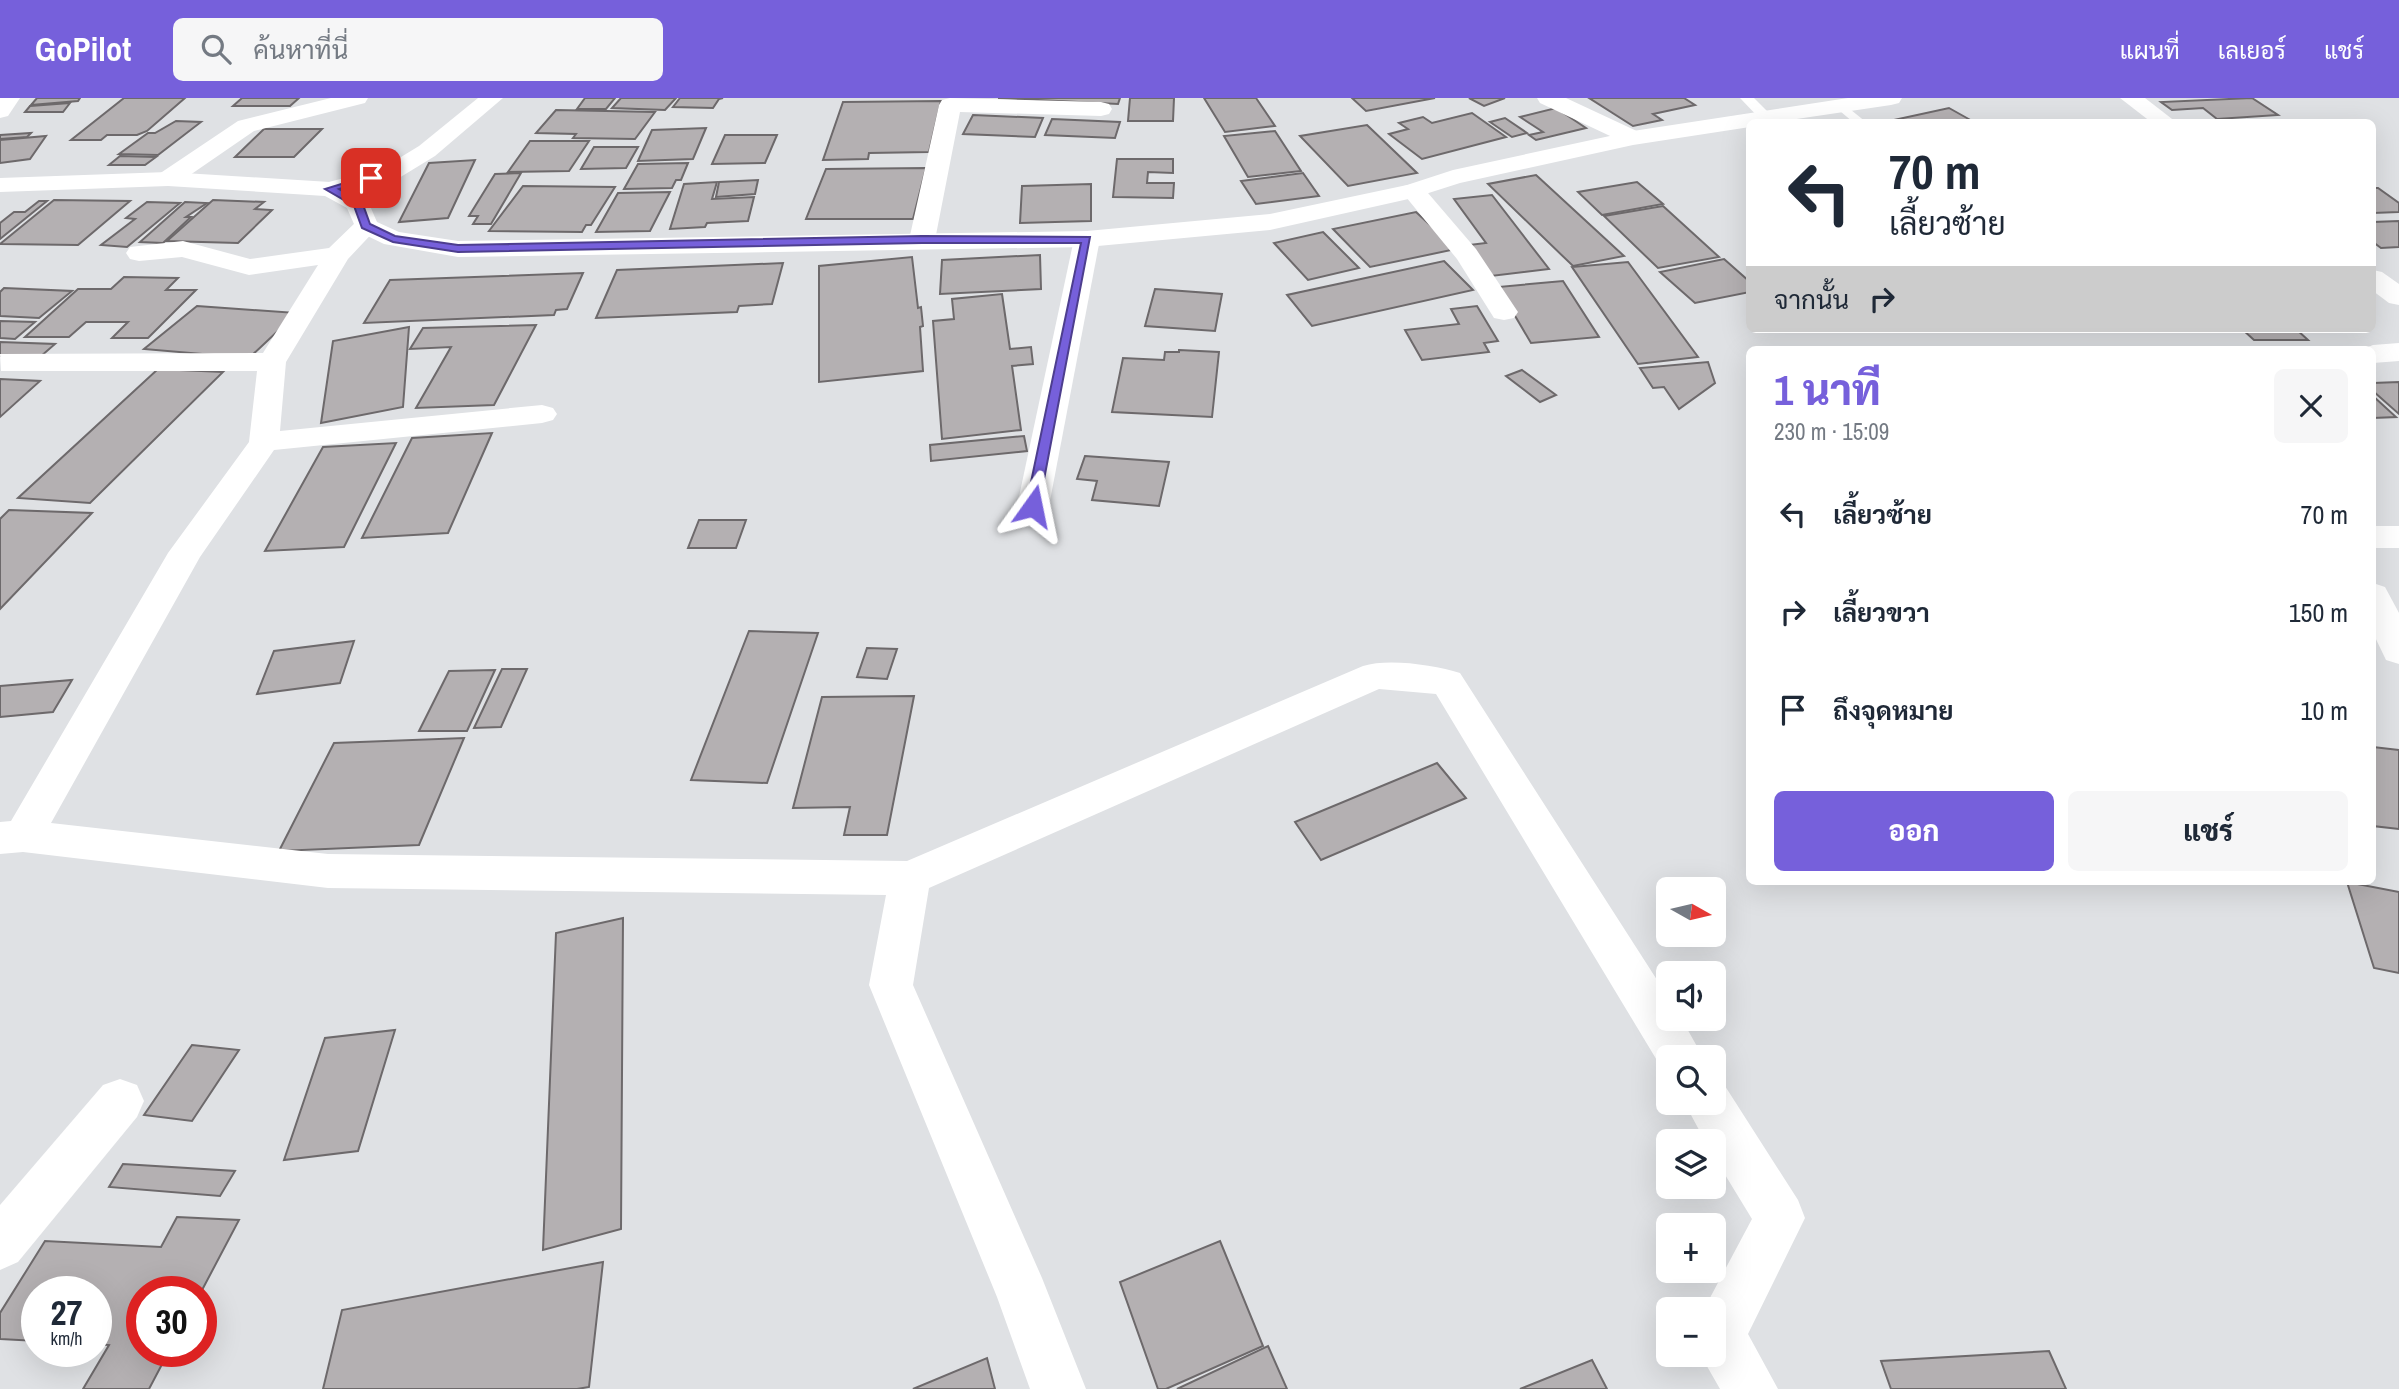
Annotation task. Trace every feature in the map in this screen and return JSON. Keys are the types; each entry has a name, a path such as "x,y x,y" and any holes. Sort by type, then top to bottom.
{"street":[{"path":"0,111 9,98"},
{"path":"168,178 246,127 357,98"},
{"path":"0,185 168,178 330,189 391,173 427,151 492,98"},
{"path":"1548,98 1633,138"},
{"path":"1753,119 1891,98"},
{"path":"2131,98 2161,119"},
{"path":"922,240 950,105 1101,109"},
{"path":"330,189 359,204 366,226 393,239 458,249 1087,239 1270,222 1413,191 1453,177 1633,138 1746,120"},
{"path":"1413,191 1466,255 1504,312"},
{"path":"366,226 337,255 300,321 272,362 264,442 185,553 11,837 328,871 910,878 1376,675 1447,682 1673,1045"},
{"path":"1033,506 1087,239"},
{"path":"139,253 183,248 249,267 337,255"},
{"path":"2376,280 2399,297"},
{"path":"2376,354 2399,352"},
{"path":"1,362 272,362"},
{"path":"264,442 542,414"},
{"path":"2376,537 2399,537"},
{"path":"2376,601 2399,651"},
{"path":"910,878 891,985 1023,1297 1058,1389"},
{"path":"0,1244 120,1101"},
{"path":"1716,1115 1780,1218 1719,1335 1751,1389"}],"lane":[{"path":"1746,98 1766,117"},
{"path":"1840,106 1856,119"}],"building":[{"path":"37,98 80,98 78,101 31,105"},
{"path":"124,98 185,98 147,131 137,135 107,135 101,140 71,140"},
{"path":"242,98 299,98 290,106 233,106"},
{"path":"585,98 615,98 606,109 577,109"},
{"path":"621,98 676,98 665,110 612,108"},
{"path":"680,98 723,98 719,99 713,108 673,107"},
{"path":"998,98 1120,98 1118,104"},
{"path":"1130,98 1174,98 1173,121 1128,121"},
{"path":"1204,98 1256,98 1275,126 1225,132"},
{"path":"1352,98 1435,98 1366,111"},
{"path":"1469,98 1505,98 1484,106"},
{"path":"1589,98 1684,98 1695,105 1653,114 1662,120 1633,126"},
{"path":"2252,98 2278,115 2217,119 2203,108 2172,110 2161,102"},
{"path":"941,101 929,152 869,153 868,159 823,160 843,102"},
{"path":"70,103 63,112 25,112 30,106"},
{"path":"1556,108 1586,128 1536,140 1529,135 1543,132 1520,117"},
{"path":"1949,108 1969,119 1899,119"},
{"path":"556,110 655,112 635,139 573,138 576,134 536,133"},
{"path":"1472,113 1506,137 1422,159 1389,134 1408,129 1399,123 1423,117 1432,123"},
{"path":"973,115 1043,118 1035,137 963,134"},
{"path":"1505,118 1527,133 1512,137 1490,122"},
{"path":"1052,119 1120,122 1115,138 1045,135"},
{"path":"176,121 201,122 158,155 119,154 148,133 155,133"},
{"path":"1367,125 1417,173 1348,186 1300,136"},
{"path":"706,128 693,159 638,161 652,130"},
{"path":"264,129 322,129 294,157 235,157"},
{"path":"1275,131 1301,171 1248,177 1224,136"},
{"path":"31,133 27,137 0,139 0,135"},
{"path":"725,135 777,135 765,163 712,164"},
{"path":"46,136 30,159 0,163 0,140"},
{"path":"530,141 589,141 569,171 508,172"},
{"path":"594,147 638,147 626,168 581,169"},
{"path":"120,156 156,157 145,165 109,165"},
{"path":"1117,159 1173,159 1173,173 1148,172 1147,183 1174,183 1173,198 1113,197"},
{"path":"475,160 448,218 399,222 429,163"},
{"path":"688,163 681,180 676,180 672,188 624,189 638,164"},
{"path":"926,168 913,219 806,219 826,169"},
{"path":"521,173 491,224 473,224 478,216 469,216 495,174"},
{"path":"1303,173 1319,196 1256,204 1241,181"},
{"path":"1536,175 1624,256 1573,266 1488,184"},
{"path":"758,180 755,194 716,197 719,182"},
{"path":"717,182 712,199 754,197 748,221 707,223 705,227 670,229 684,184"},
{"path":"1637,182 1663,204 1602,215 1578,192"},
{"path":"1091,184 1091,221 1020,223 1022,186"},
{"path":"523,186 615,187 591,225 586,225 582,232 489,231"},
{"path":"2376,188 2399,203 2399,212 2376,213"},
{"path":"670,192 650,231 596,232 618,193"},
{"path":"1492,195 1549,269 1491,276 1469,245 1486,243 1454,199"},
{"path":"54,200 130,201 78,245 0,244"},
{"path":"213,200 264,202 255,209 272,210 238,243 167,241"},
{"path":"39,201 47,201 0,239 0,223 14,212 25,212"},
{"path":"147,202 180,203 127,247 101,245 135,219 126,218"},
{"path":"185,202 207,203 186,217 191,217 163,243 140,242"},
{"path":"1663,206 1719,257 1658,268 1604,216"},
{"path":"1416,212 1456,249 1370,267 1333,229"},
{"path":"2399,221 2399,247 2381,248 2376,244 2376,222"},
{"path":"1323,232 1359,268 1308,280 1274,243"},
{"path":"1040,255 1041,289 940,294 942,260"},
{"path":"912,257 918,308 921,307 923,326 920,327 923,371 819,382 819,266"},
{"path":"1724,259 1746,278 1746,293 1695,303 1660,272"},
{"path":"1444,261 1473,290 1312,326 1287,295"},
{"path":"1628,262 1698,357 1638,364 1572,267"},
{"path":"783,263 772,304 739,306 737,312 596,318 617,270"},
{"path":"583,273 567,309 556,310 554,315 364,323 390,280"},
{"path":"124,277 178,278 166,290 196,290 148,338 112,338 128,322 86,322 69,337 25,337 78,289 111,289"},
{"path":"1563,281 1599,337 1531,343 1498,287"},
{"path":"4,288 72,291 39,318 0,316 0,292"},
{"path":"1155,289 1222,294 1215,331 1145,326"},
{"path":"1002,294 1010,349 1031,347 1033,364 1012,366 1021,430 942,439 933,321 954,319 952,299"},
{"path":"197,306 297,313 249,358 144,349"},
{"path":"1477,306 1498,341 1484,343 1489,352 1422,360 1405,330 1459,324 1451,309"},
{"path":"0,321 35,322 15,339 0,338"},
{"path":"536,325 494,405 416,408 451,347 410,349 423,328"},
{"path":"409,327 403,407 321,423 333,341"},
{"path":"2246,333 2300,333 2308,340 2254,340"},
{"path":"0,342 55,344 40,357 0,356"},
{"path":"1165,352 1219,352 1212,417 1112,412 1123,358 1164,360"},
{"path":"1708,362 1715,383 1679,409 1664,387 1653,388 1640,368"},
{"path":"158,369 223,372 90,503 18,498"},
{"path":"1522,370 1556,395 1540,402 1506,376"},
{"path":"0,379 40,381 0,417"},
{"path":"2399,382 2399,414 2376,394 2376,383"},
{"path":"2376,399 2396,417 2376,418"},
{"path":"492,433 448,533 362,538 412,438"},
{"path":"1024,436 1027,451 931,461 930,445"},
{"path":"396,443 344,547 265,551 323,447"},
{"path":"1085,456 1169,462 1159,506 1092,500 1097,481 1077,479"},
{"path":"9,510 92,513 0,609 0,519"},
{"path":"699,520 746,520 736,548 688,548"},
{"path":"749,631 818,633 767,783 691,780"},
{"path":"354,641 340,683 257,694 274,651"},
{"path":"867,648 897,649 887,679 857,677"},
{"path":"502,669 527,669 501,727 474,728"},
{"path":"495,670 467,731 419,731 449,671"},
{"path":"72,680 53,712 0,717 0,686"},
{"path":"914,696 887,835 844,835 850,807 793,808 822,697"},
{"path":"464,738 419,845 279,851 334,743"},
{"path":"2376,747 2399,750 2399,829 2376,826"},
{"path":"1437,763 1466,798 1321,860 1295,822"},
{"path":"2348,885 2399,892 2399,973 2374,968"},
{"path":"623,918 621,1229 543,1250 556,933"},
{"path":"395,1030 358,1151 284,1160 325,1038"},
{"path":"192,1045 239,1050 192,1121 144,1115"},
{"path":"123,1164 235,1171 220,1196 109,1187"},
{"path":"177,1217 239,1220 209,1276 126,1276 126,1367 161,1367 149,1389 83,1389 96,1367 112,1367 112,1276 23,1276 45,1241 161,1247"},
{"path":"1220,1241 1263,1346 1166,1389 1158,1389 1120,1282"},
{"path":"603,1262 589,1387 323,1389 342,1310"},
{"path":"21,1279 21,1340 0,1339 0,1313"},
{"path":"1268,1346 1287,1389 1177,1389"},
{"path":"2049,1351 2066,1389 1891,1389 1881,1361"},
{"path":"987,1358 995,1389 913,1389"},
{"path":"1592,1360 1607,1389 1520,1389"}],"route":[{"path":"371,178 330,189 359,204 366,226 393,239 458,249 1087,239 1033,506"}]}
